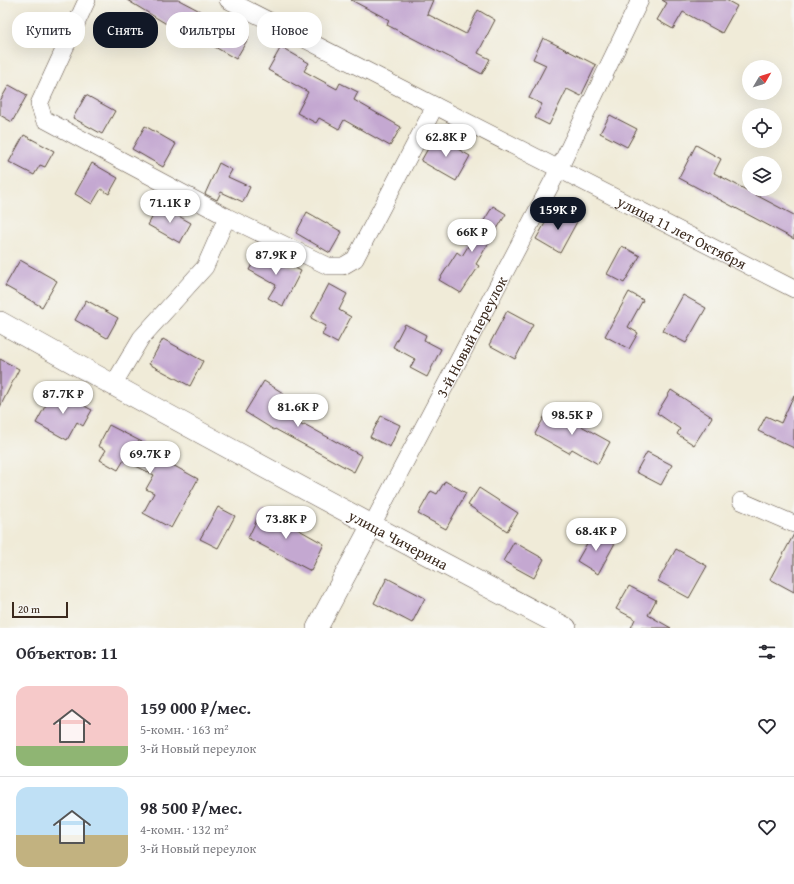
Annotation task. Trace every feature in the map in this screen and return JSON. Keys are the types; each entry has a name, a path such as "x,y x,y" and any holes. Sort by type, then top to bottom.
{"street":[{"path":"87,0 39,104 44,119 227,217 328,266 342,266 355,259 435,106"},
{"name":"улица 11 лет Октября","path":"228,0 794,288"},
{"name":"3-й Новый переулок","path":"317,628 559,169 640,0"},
{"path":"113,385 141,338 206,267 227,217"},
{"name":"улица Чичерина","path":"0,322 113,385 566,628"},
{"path":"741,501 794,524"}],"building":[{"path":"127,0 179,0 202,12 166,12 166,24 158,19 158,12 147,12"},
{"path":"351,0 433,0 427,14 466,34 478,10 495,20 478,53 490,59 482,74 387,25 389,20"},
{"path":"662,0 726,0 737,6 722,33 683,12 673,29 657,20 667,3"},
{"path":"543,38 596,65 581,96 567,89 549,125 535,118 542,104 529,98 546,65 533,59"},
{"path":"217,48 242,48 236,59"},
{"path":"280,48 283,48 309,63 304,71 337,89 340,83 358,92 354,100 401,127 390,146 344,120 339,129 319,118 316,123 297,113 308,92 268,70"},
{"path":"9,85 27,95 12,122 0,115 0,101"},
{"path":"86,95 115,111 102,134 73,118"},
{"path":"610,115 637,129 627,147 600,133"},
{"path":"145,126 176,144 163,167 132,149"},
{"path":"24,135 54,151 45,167 40,165 34,175 9,162"},
{"path":"435,136 470,156 456,181 421,161"},
{"path":"696,145 721,159 714,173 742,188 742,196 758,196 794,215 794,239 679,178"},
{"path":"92,163 118,178 109,194 101,189 92,204 75,194"},
{"path":"219,163 232,170 228,177 250,187 243,202 221,192 217,200 205,194"},
{"path":"159,205 191,223 180,243 148,225"},
{"path":"493,206 506,214 476,264 479,266 461,293 439,280 457,252 462,256"},
{"path":"563,209 579,218 560,253 536,239 548,218 556,222"},
{"path":"307,212 342,232 330,253 296,233"},
{"path":"622,246 640,256 624,283 607,274"},
{"path":"260,250 301,271 283,306 268,298 276,285 249,270"},
{"path":"20,260 57,281 42,307 5,286"},
{"path":"329,284 347,294 339,310 351,317 337,343 322,335 326,326 311,318"},
{"path":"629,292 643,300 628,327 638,333 629,349 605,336"},
{"path":"683,295 706,308 686,343 663,331"},
{"path":"86,300 118,318 107,338 75,320"},
{"path":"507,311 533,325 515,359 489,345"},
{"path":"405,324 426,335 424,340 441,349 427,377 410,368 415,359 393,347"},
{"path":"163,339 203,361 190,386 149,364"},
{"path":"0,359 19,369 0,407"},
{"path":"264,381 283,393 274,408 303,426 304,424 362,456 354,472 275,429 274,430 245,412"},
{"path":"54,390 92,410 83,426 77,422 67,440 36,423"},
{"path":"671,390 712,417 694,445 677,434 680,429 657,413"},
{"path":"794,395 794,448 758,431 766,416 781,423"},
{"path":"549,408 610,442 598,464 572,449 569,453 535,434"},
{"path":"381,416 400,425 390,447 370,437"},
{"path":"109,425 142,442 140,447 198,479 171,528 143,513 154,493 146,489 154,475 124,460 118,470 100,460 106,450 98,446"},
{"path":"647,452 672,465 661,485 636,472"},
{"path":"445,481 466,493 446,529 418,514 431,491 437,494"},
{"path":"479,488 518,513 507,531 468,505"},
{"path":"218,507 235,516 218,548 200,539"},
{"path":"262,509 324,544 311,571 248,538"},
{"path":"594,531 615,543 598,574 577,561"},
{"path":"794,534 794,592 770,579"},
{"path":"514,542 544,559 534,578 503,561"},
{"path":"676,549 707,566 689,598 658,581"},
{"path":"387,578 425,598 412,623 374,603"},
{"path":"629,586 656,600 648,615 671,628 631,628 635,619 616,609"}]}
